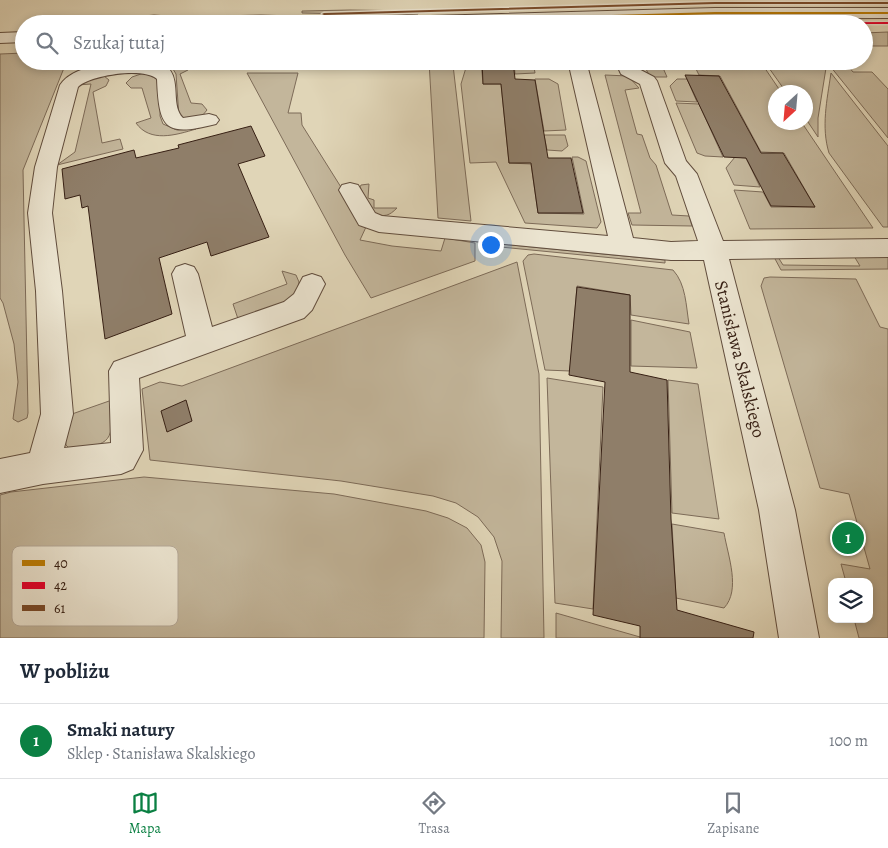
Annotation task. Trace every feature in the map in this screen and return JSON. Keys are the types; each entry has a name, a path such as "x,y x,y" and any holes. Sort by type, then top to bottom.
{"street":[{"path":"577,0 584,15"},
{"path":"743,0 754,13"},
{"path":"357,6 458,12 460,15"},
{"path":"594,15 672,7 754,13 888,13"},
{"path":"0,38 15,37"},
{"path":"43,467 57,414 49,291 40,213 46,167 71,82 91,73 118,78 138,70"},
{"path":"154,70 164,74 168,114 172,121 180,125 209,120"},
{"path":"579,70 623,246"},
{"name":"Stanisława Skalskiego","path":"627,70 648,81 676,163 686,174 714,251 777,510 800,638"},
{"path":"350,190 367,219 379,224 671,251 888,248"},
{"path":"185,274 202,343"},
{"path":"0,476 43,467 121,458 127,450 124,371 294,310 303,302 312,284"}],"shaded area":[{"path":"302,11 418,11 418,14 349,15 302,13"},
{"path":"888,32 888,46 873,46 873,33"},
{"path":"15,53 15,70 63,70 23,170 28,413 27,418 18,422 13,419 18,382 14,344 0,298 0,54"},
{"path":"174,70 188,70 180,74 191,103 202,104 207,110 202,116 184,119 179,117 176,74"},
{"path":"430,70 454,70 471,221 438,218"},
{"path":"465,70 482,70 483,84 501,84 509,163 531,164 538,213 584,214 572,157 578,157 586,161 601,222 597,228 525,223 496,162 470,163 461,84"},
{"path":"515,70 534,70 535,73 515,74"},
{"path":"646,70 664,70 667,77 650,77"},
{"path":"696,70 766,70 776,85 768,85 768,130 807,130 873,228 750,229 734,190 763,192 771,207 815,207 784,153 761,152 720,76 699,75"},
{"path":"770,70 826,70 818,118 818,137 813,130 813,85 781,85"},
{"path":"833,70 872,72 888,89 888,138"},
{"path":"144,73 160,78 160,116 163,124 177,130 196,129 164,136 148,133 136,123 151,118 142,88 131,88 126,83 132,77"},
{"path":"247,73 298,73 288,113 301,113 302,125 366,227 360,240 392,246 441,251 445,238 475,243 475,261 371,298 345,255"},
{"path":"831,73 888,146 888,227 883,227 829,153 825,123"},
{"path":"605,75 628,76 639,88 625,90 637,134 642,135 650,158 656,165 672,215 689,216 692,226 632,225 628,213 641,213"},
{"path":"104,76 109,80 106,86 93,92 102,143 120,139 123,149 57,165 75,152 91,84 77,85 79,82"},
{"path":"535,79 549,79 558,84 566,130 544,131"},
{"path":"677,79 687,79 697,102 676,101 670,86"},
{"path":"676,103 699,104 723,157 705,156 697,153"},
{"path":"544,135 565,135 568,146 562,151 547,150"},
{"path":"735,157 746,158 760,187 734,185 726,168"},
{"path":"369,184 368,198 374,200 374,208 397,208 392,213 387,215 374,214 360,187 361,185"},
{"path":"491,243 665,260 665,263 490,246"},
{"path":"534,254 673,270 683,288 689,324 631,315 630,295 577,286 570,371 545,370 523,261 528,255"},
{"path":"854,256 888,256 888,269 781,270 774,257 778,257 783,265 860,266"},
{"path":"517,262 539,374 544,638 501,638 502,561 494,537 478,517 456,503 433,496 341,481 150,460 142,389 160,382 182,386"},
{"path":"282,271 296,275 299,282 297,291 290,301 238,319 233,304 287,284"},
{"path":"764,278 856,279 880,327 888,329 888,638 859,638 855,623 873,623 873,578 845,578 841,564 870,569 849,494 820,488 761,286"},
{"path":"631,320 690,332 697,368 631,366"},
{"path":"547,378 603,387 593,609 555,603"},
{"path":"668,380 698,384 719,519 672,513"},
{"path":"112,400 112,424 108,438 103,443 70,449 66,445 65,436 72,414"},
{"path":"144,477 334,494 426,511 448,518 467,528 481,545 485,562 484,638 0,638 0,495 11,492"},
{"path":"672,524 724,533 733,582 729,601 724,608 676,598"},
{"path":"556,613 640,637 640,638 556,638"}],"building":[{"path":"482,70 514,70 515,79 535,80 548,158 571,158 583,213 538,213 531,163 509,163 501,84 483,84"},
{"path":"685,75 719,76 761,153 783,153 815,207 771,206 746,158 724,157"},
{"path":"251,126 265,156 238,164 269,237 211,256 207,242 159,258 172,314 105,339 88,206 82,208 80,195 65,199 62,169 134,150 136,158 179,148 178,145"},
{"path":"577,287 630,295 630,372 667,380 671,519 677,610 754,632 753,638 640,638 640,626 593,615 605,382 569,375"},
{"path":"186,400 192,421 167,432 161,411"}],"transit line":[{"name":"61","path":"324,14 715,3 888,3"},
{"name":"40","path":"646,15 888,13"},
{"name":"42","path":"873,23 888,23"}],"place":[{"name":"Smaki natury","path":"848,538"}]}
